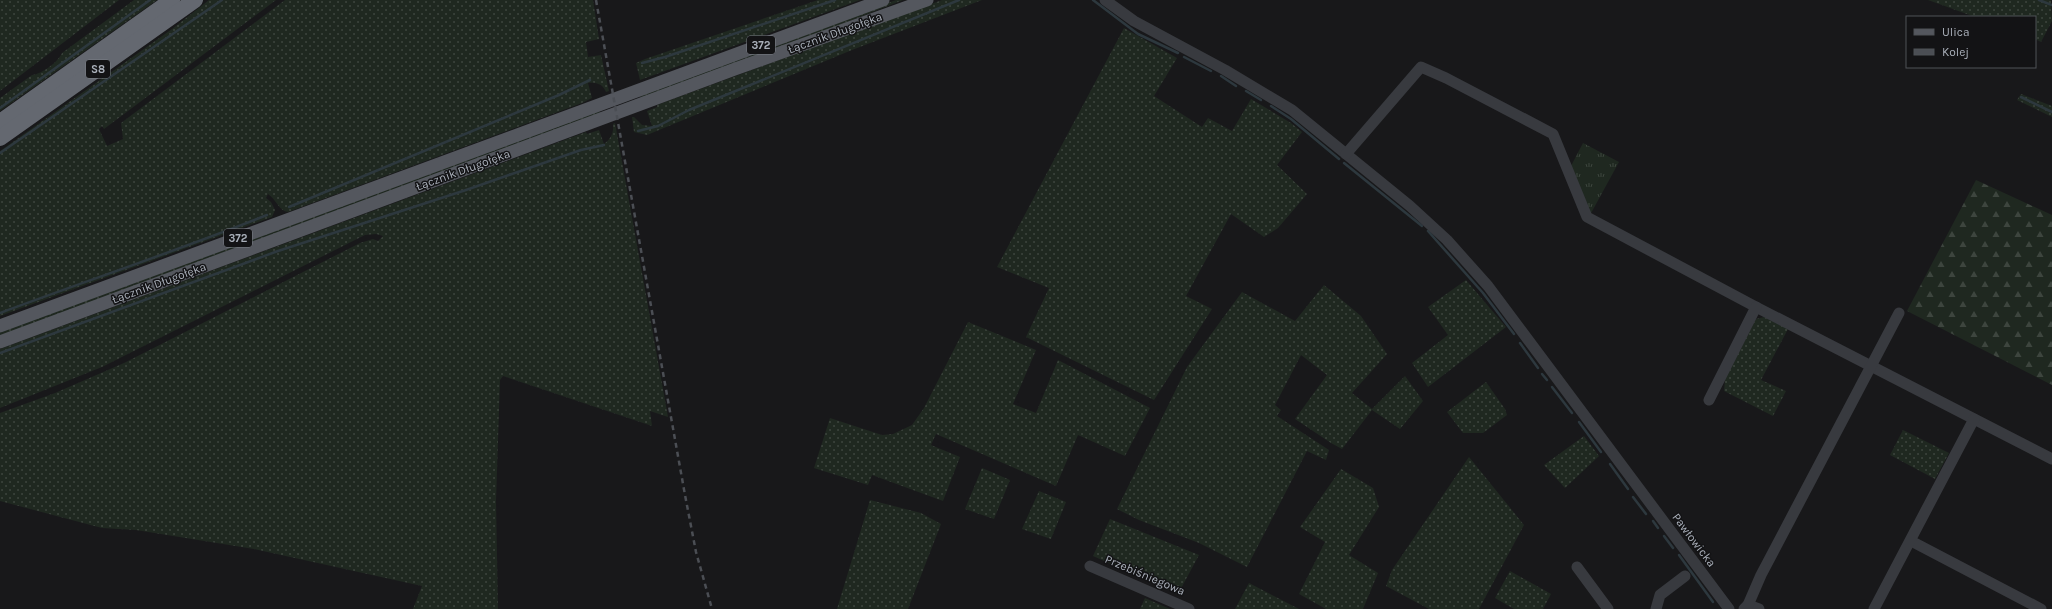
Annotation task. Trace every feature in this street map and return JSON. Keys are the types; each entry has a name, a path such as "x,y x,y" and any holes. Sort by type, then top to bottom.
{"highway":[{"name":"S8","path":"0,122 172,0"},
{"name":"S8","path":"0,138 195,0"}],"main road":[{"name":"Łącznik Długołęka","path":"0,326 883,0"},
{"name":"Łącznik Długołęka","path":"0,342 927,0"}],"street":[{"name":"Pawłowicka","path":"1105,0 1134,21 1225,70 1292,110 1410,206 1447,240 1488,286 1729,609"},
{"path":"1346,154 1421,67 1446,78 1553,134 1587,217 1756,307 2052,459"},
{"path":"1709,400 1756,307"},
{"path":"1759,609 1746,607 1761,575 1899,313"},
{"path":"1874,609 1974,419"},
{"path":"1911,541 2041,609"},
{"name":"Przebiśniegowa","path":"1090,566 1189,609"},
{"path":"1578,567 1602,606"},
{"path":"1656,609 1660,595 1685,576"}],"green space":[{"path":"0,0 119,0 0,91"},
{"path":"134,0 157,0 0,111 0,98 32,75 49,67 62,53"},
{"path":"209,0 276,0 104,129 102,126 99,129 107,146 123,139 121,123 285,0 593,0 599,39 586,42 588,57 601,55 609,91 606,92 599,84 588,83 592,98 582,103 288,212 282,209 268,194 266,198 271,202 275,210 272,217 0,316 0,151 172,29"},
{"path":"818,0 860,0 640,80 636,63"},
{"path":"896,0 903,0 641,99 640,95"},
{"path":"942,0 982,0 852,50 647,135 634,132 632,117 634,117 642,125 652,126 647,111 657,107 657,105"},
{"path":"1928,0 2051,0 2052,21 2041,42 2036,40 2036,16 1972,16"},
{"path":"1124,28 1177,58 1154,96 1202,127 1208,118 1232,131 1251,99 1291,123 1302,132 1277,165 1307,194 1278,228 1264,237 1231,214 1186,296 1212,309 1154,400 1026,337 1049,288 997,267"},
{"path":"2021,94 2052,106 2052,117 2017,100"},
{"path":"599,110 600,115 0,337 0,331"},
{"path":"615,123 668,417 650,411 652,426 503,376 500,380 496,501 498,609 413,609 422,586 254,549 136,530 102,528 0,501 0,413 55,393 124,363 360,243 373,239 378,241 383,236 376,234 365,235 102,367 0,408 0,349 586,132 587,134 599,130 604,144 612,135 613,124"},
{"path":"1583,143 1619,162 1590,215 1571,166"},
{"path":"1976,180 2052,215 2052,385 1907,311"},
{"path":"1466,280 1506,327 1428,387 1412,363 1448,335 1428,307"},
{"path":"1324,285 1361,316 1387,354 1352,393 1372,409 1405,376 1423,401 1400,429 1372,410 1342,449 1295,419 1327,375 1301,355 1275,405 1281,410 1277,416 1329,450 1326,460 1307,451 1247,567 1199,543 1139,520 1117,509 1187,367 1242,292 1295,321"},
{"path":"1764,317 1788,329 1761,380 1786,391 1773,416 1724,391 1725,379 1756,319"},
{"path":"968,322 1036,350 1013,404 1036,413 1058,360 1150,408 1125,456 1078,435 1056,486 936,434 931,445 960,457 943,501 872,475 868,485 814,468 830,418 882,435 893,434 912,425 924,408"},
{"path":"1486,382 1505,409 1507,415 1483,433 1463,433 1447,412"},
{"path":"1903,430 1949,453 1935,479 1890,455"},
{"path":"1584,436 1599,456 1565,488 1544,465"},
{"path":"1469,457 1524,525 1479,609 1429,609 1386,586 1392,570"},
{"path":"982,468 1010,480 994,519 965,509"},
{"path":"1341,469 1373,488 1379,507 1349,555 1378,573 1363,609 1326,609 1299,594 1325,542 1300,527"},
{"path":"1039,491 1066,502 1051,539 1022,529"},
{"path":"870,500 921,513 941,524 908,609 837,609"},
{"path":"1110,519 1199,555 1178,594 1093,556"},
{"path":"1510,571 1551,594 1543,609 1514,609 1495,598"},
{"path":"1249,583 1299,609 1235,609"},
{"path":"1145,598 1170,609 1140,609"}],"waterway":[{"path":"0,108 150,0"},
{"path":"0,153 222,0"},
{"path":"642,63 665,57 835,0"},
{"path":"638,131 658,126 689,110 959,0"},
{"path":"1093,0 1138,34 1178,53"},
{"path":"2039,0 2052,5"},
{"path":"1184,57 1211,71"},
{"path":"1221,76 1236,86"},
{"path":"289,207 559,95 590,80"},
{"path":"1246,91 1261,100"},
{"path":"2021,97 2052,112"},
{"path":"1271,106 1291,119 1339,159"},
{"path":"0,353 278,251 466,190 581,150 604,145"},
{"path":"1344,163 1422,226"},
{"path":"0,313 167,253 267,215"},
{"path":"1428,231 1483,293 1514,334"},
{"path":"1520,343 1538,368"},
{"path":"1542,374 1547,380"},
{"path":"1552,387 1572,413"},
{"path":"1579,422 1601,452"},
{"path":"1610,464 1628,489"},
{"path":"1633,497 1646,514"},
{"path":"1653,521 1658,528"},
{"path":"1664,536 1673,548"},
{"path":"1679,555 1713,602"}],"railway":[{"path":"596,0 685,495 696,552 712,609"}]}
